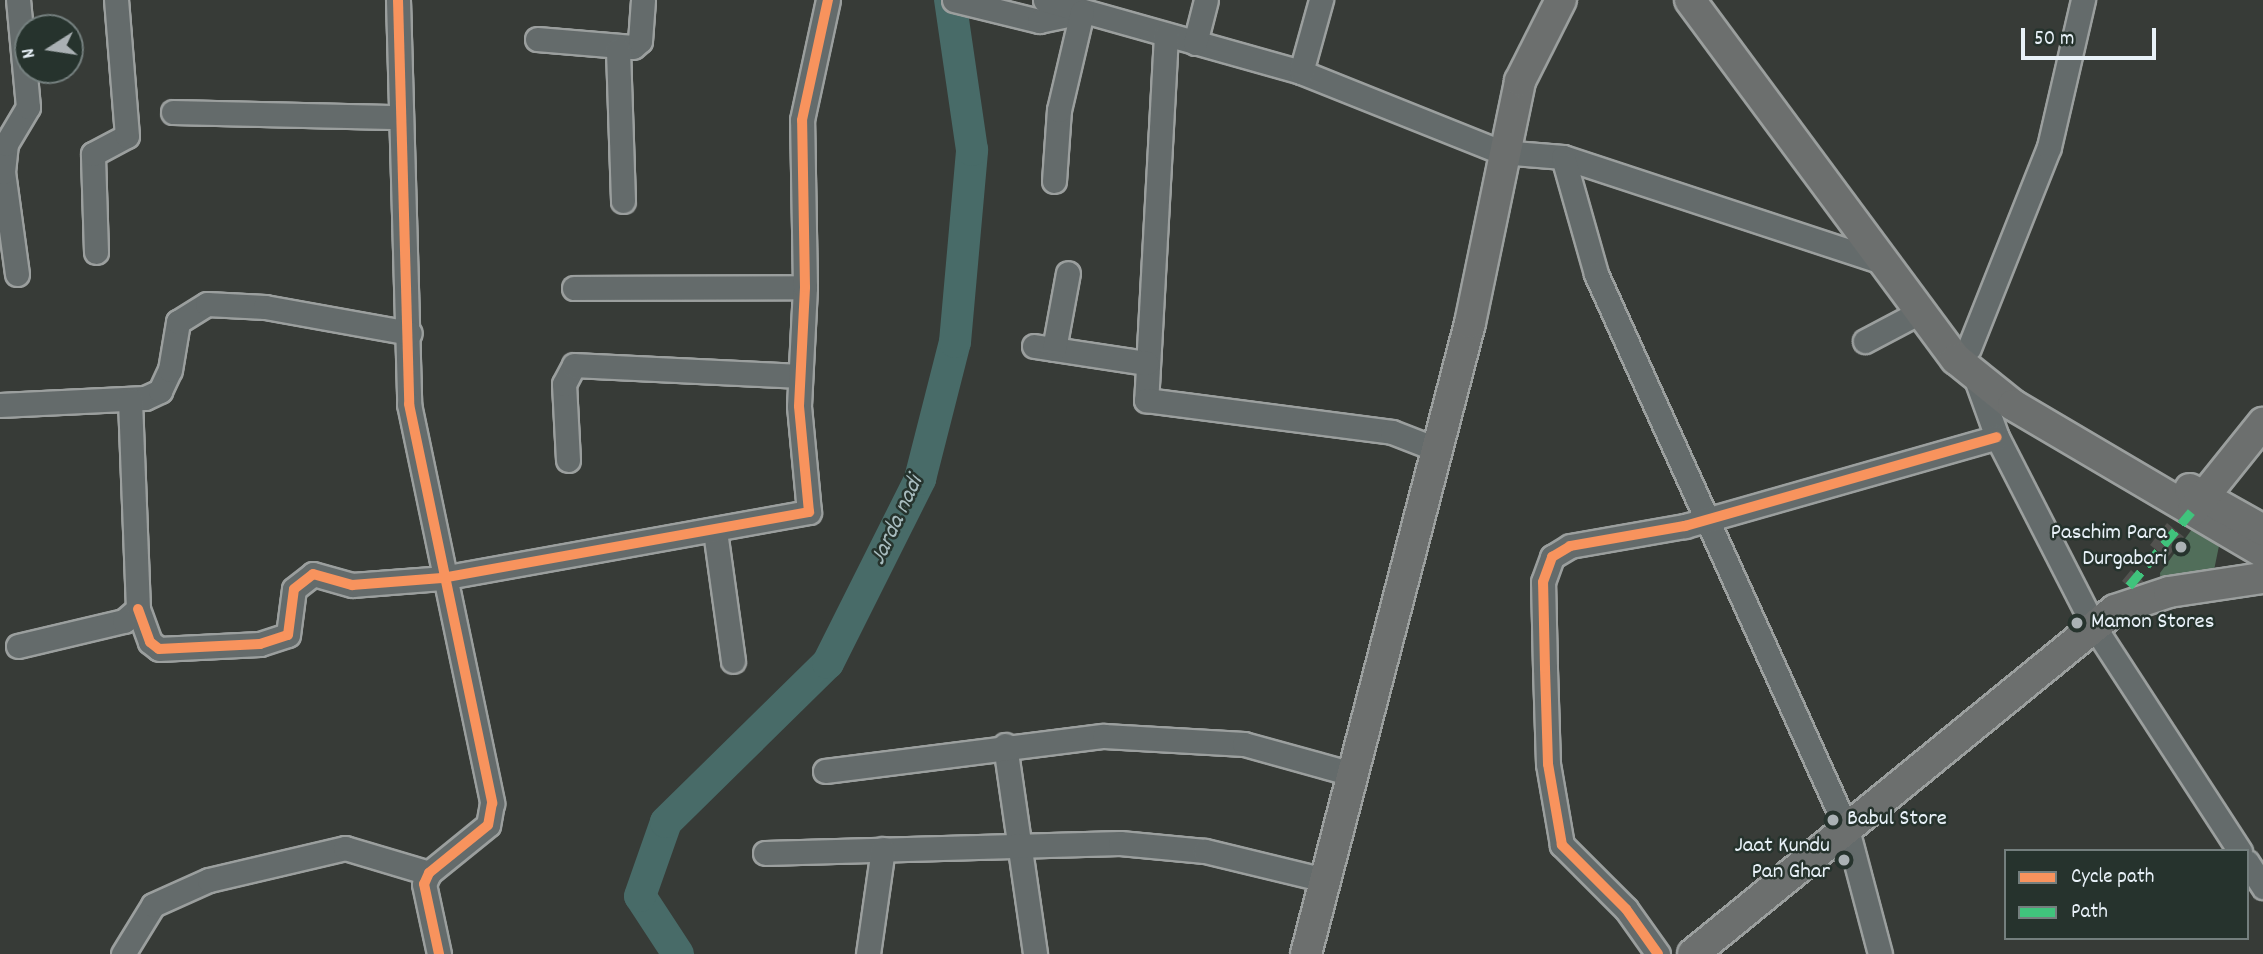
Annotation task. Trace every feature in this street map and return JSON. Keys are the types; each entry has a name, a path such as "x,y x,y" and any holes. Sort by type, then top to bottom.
{"main road":[{"path":"1306,954 1470,323 1502,152 1520,81 1561,0"},
{"path":"1690,0 1918,313 1972,362 2197,504 2263,552"},
{"path":"1716,0 1923,297 1972,362"},
{"path":"2197,504 2262,421"},
{"path":"2197,504 2263,530"},
{"path":"1693,954 2093,625 2159,594 2263,578"}],"street":[{"path":"17,274 3,172 5,144 28,107 18,0"},
{"path":"96,252 93,154 127,136 116,0"},
{"path":"123,954 153,905 209,880 345,848 429,873 458,855 491,816 413,439 398,0"},
{"path":"537,39 618,50 640,41 643,0"},
{"path":"130,400 138,609 150,642 159,649 260,644 288,635 294,589 313,573 352,585 442,578 809,512 800,376 806,287 802,120 828,0"},
{"path":"954,0 1017,18 1048,21 1082,12"},
{"path":"1195,43 1206,0"},
{"path":"1301,72 1321,0"},
{"path":"2083,0 2049,147 1972,362 1997,437 2093,625 2239,849"},
{"path":"1051,2 1301,72 1502,152 1563,158 1881,261"},
{"path":"1054,181 1059,110 1082,12"},
{"path":"1166,35 1146,400 1392,432 1436,449"},
{"path":"618,50 623,201"},
{"path":"173,112 401,117"},
{"path":"1563,158 1578,229 1702,518 1847,829 1880,954"},
{"path":"1068,273 1044,347 1147,363"},
{"path":"573,288 806,287"},
{"path":"0,405 130,400 160,391 178,322 206,304 265,307 410,333"},
{"path":"1865,341 1918,313"},
{"path":"568,460 564,384 574,365 800,376"},
{"path":"1658,954 1626,909 1562,845 1548,764 1543,582 1557,551 1702,518 1997,437"},
{"path":"715,531 733,661"},
{"path":"18,646 124,621 138,609"},
{"path":"825,771 1005,746 1179,736 1244,744 1352,774"},
{"path":"1005,746 1035,954"},
{"path":"765,852 1020,845 1165,846 1325,880"},
{"path":"868,954 883,849"},
{"path":"2249,865 2263,887"},
{"path":"429,873 425,899 439,954"}],"green space":[{"path":"2195,525 2220,541 2213,575 2161,584 2160,573"}],"building":[{"path":"2167,523 2184,537 2167,558 2150,545"},
{"path":"2131,570 2144,582 2129,587 2122,581"}],"waterway":[{"name":"Jarda nadi","path":"678,954 640,896 666,822 828,663 920,479 955,342 972,150 950,0"}],"marked path":[{"path":"2129,586 2191,512"}],"cycle path":[{"path":"398,0 409,404 492,803 488,825 429,873 424,884 439,954"},
{"path":"138,609 150,642 159,649 260,644 288,635 294,589 313,574 352,585 442,578 809,512 799,406 805,287 802,120 828,0"},
{"path":"1658,954 1626,909 1562,845 1548,764 1543,582 1552,557 1570,546 1685,526 1997,437"}],"place":[{"name":"Paschim Para Durgabari","path":"2181,547"},
{"name":"Mamon Stores","path":"2077,623"},
{"name":"Babul Store","path":"1833,820"},
{"name":"Jaat Kundu Pan Ghar","path":"1844,860"}]}
